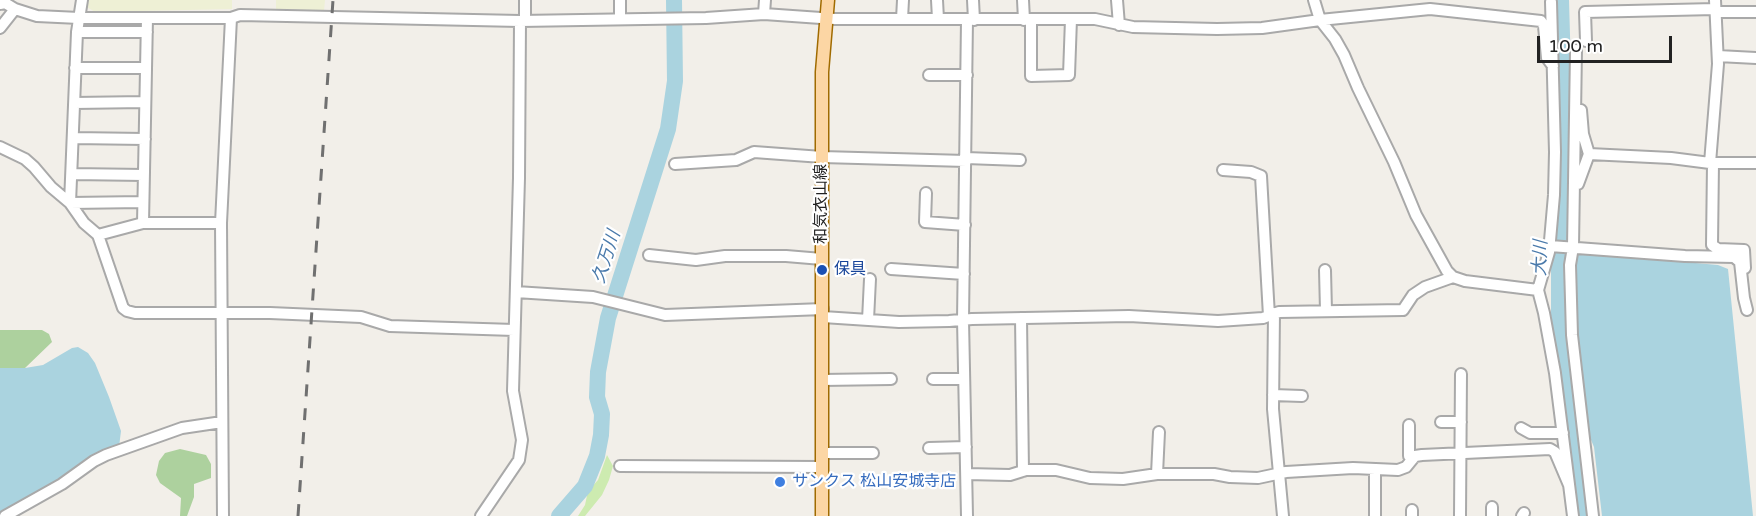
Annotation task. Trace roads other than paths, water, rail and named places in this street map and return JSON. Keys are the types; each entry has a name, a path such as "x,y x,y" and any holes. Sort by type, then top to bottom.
{"main road":[{"name":"和気衣山線","path":"822,516 822,72 828,0"}],"street":[{"path":"70,203 76,32 82,0"},
{"path":"481,516 519,460 522,451 522,432 513,391 522,21 525,0"},
{"path":"620,0 620,19"},
{"path":"764,14 765,0"},
{"path":"902,19 903,0"},
{"path":"937,0 938,19"},
{"path":"967,516 963,320 967,75 973,0"},
{"path":"1023,0 1028,20 1030,76 1069,75 1071,20"},
{"path":"1117,0 1119,25"},
{"path":"1314,0 1320,20 1344,55 1416,215 1447,271 1453,277 1486,285 1538,290"},
{"path":"1541,21 1546,16 1551,1"},
{"path":"1551,1 1555,152 1552,246 1538,290 1553,361 1573,516"},
{"path":"4,2 15,9 37,16 79,18 231,18 240,15 522,21 688,18 764,14 826,18 1105,20 1133,27 1262,28 1430,9 1541,21"},
{"path":"1715,7 1718,56 1712,163 1711,243 1714,248 1718,249 1744,250 1752,310"},
{"path":"1586,41 1585,12 1715,7 1756,12"},
{"path":"0,28 15,9"},
{"path":"143,223 147,18"},
{"path":"223,516 221,223 231,18"},
{"path":"1541,21 1544,26 1547,58 1553,73 1574,80"},
{"path":"76,32 147,32"},
{"path":"1576,50 1574,194 1570,265 1572,335 1593,516"},
{"path":"1718,56 1756,58"},
{"path":"75,68 146,68"},
{"path":"929,75 967,75"},
{"path":"1574,80 1580,100 1583,134 1589,154 1574,194"},
{"path":"74,103 146,102"},
{"path":"73,138 145,139"},
{"path":"0,147 25,159 34,167 51,187 70,203 84,223 98,235 123,308 127,311 361,317 390,326 514,330"},
{"path":"675,165 736,160 754,152 822,157 1020,160"},
{"path":"1589,154 1671,158 1712,163 1756,163"},
{"path":"1223,170 1251,172 1261,176 1271,315 1273,396 1283,516"},
{"path":"72,174 144,175"},
{"path":"926,194 925,222 965,225"},
{"path":"70,203 143,202"},
{"path":"98,235 143,223 221,223"},
{"path":"1552,246 1685,256 1734,257 1740,262 1744,298 1752,310"},
{"path":"649,255 696,260 725,256 786,256 822,259"},
{"path":"891,269 964,274"},
{"path":"1325,270 1326,311"},
{"path":"516,292 593,297 665,315 683,316 751,310 823,313 899,322 1129,316 1218,321 1326,311 1403,310 1413,295 1425,287 1453,277"},
{"path":"868,320 870,279"},
{"path":"1021,318 1023,471"},
{"path":"1460,516 1461,374"},
{"path":"822,380 891,379"},
{"path":"933,379 964,379"},
{"path":"1273,396 1302,396"},
{"path":"5,516 62,484 106,455 182,428 222,422"},
{"path":"1441,422 1461,422"},
{"path":"1409,425 1409,456 1412,459"},
{"path":"1521,428 1530,433 1563,433"},
{"path":"1157,474 1159,432"},
{"path":"929,448 966,447"},
{"path":"967,474 1010,475 1023,471 1056,470 1090,478 1123,479 1157,474 1214,474 1258,478 1279,473 1353,468 1404,469 1412,459 1422,454 1554,449 1569,485"},
{"path":"822,453 873,453"},
{"path":"621,466 821,467"},
{"path":"1375,469 1375,516"}],"water":[{"path":"1583,253 1718,265 1728,269 1753,516 1602,516 1594,447 1586,428 1576,337 1574,264 1577,256"},
{"path":"78,347 88,353 95,363 109,397 121,431 119,447 87,459 55,484 0,511 0,368 43,365 72,348"}],"waterway":[{"name":"久万川","path":"559,516 585,486 597,456 602,414 597,397 598,372 608,318 668,129 675,81 674,0"},
{"name":"大川","path":"1561,0 1565,139 1559,236 1559,315 1582,516"}],"railway":[{"path":"298,516 333,0"}],"place":[{"name":"保具","path":"822,270"},
{"name":"サンクス 松山安城寺店","path":"780,482"}]}
